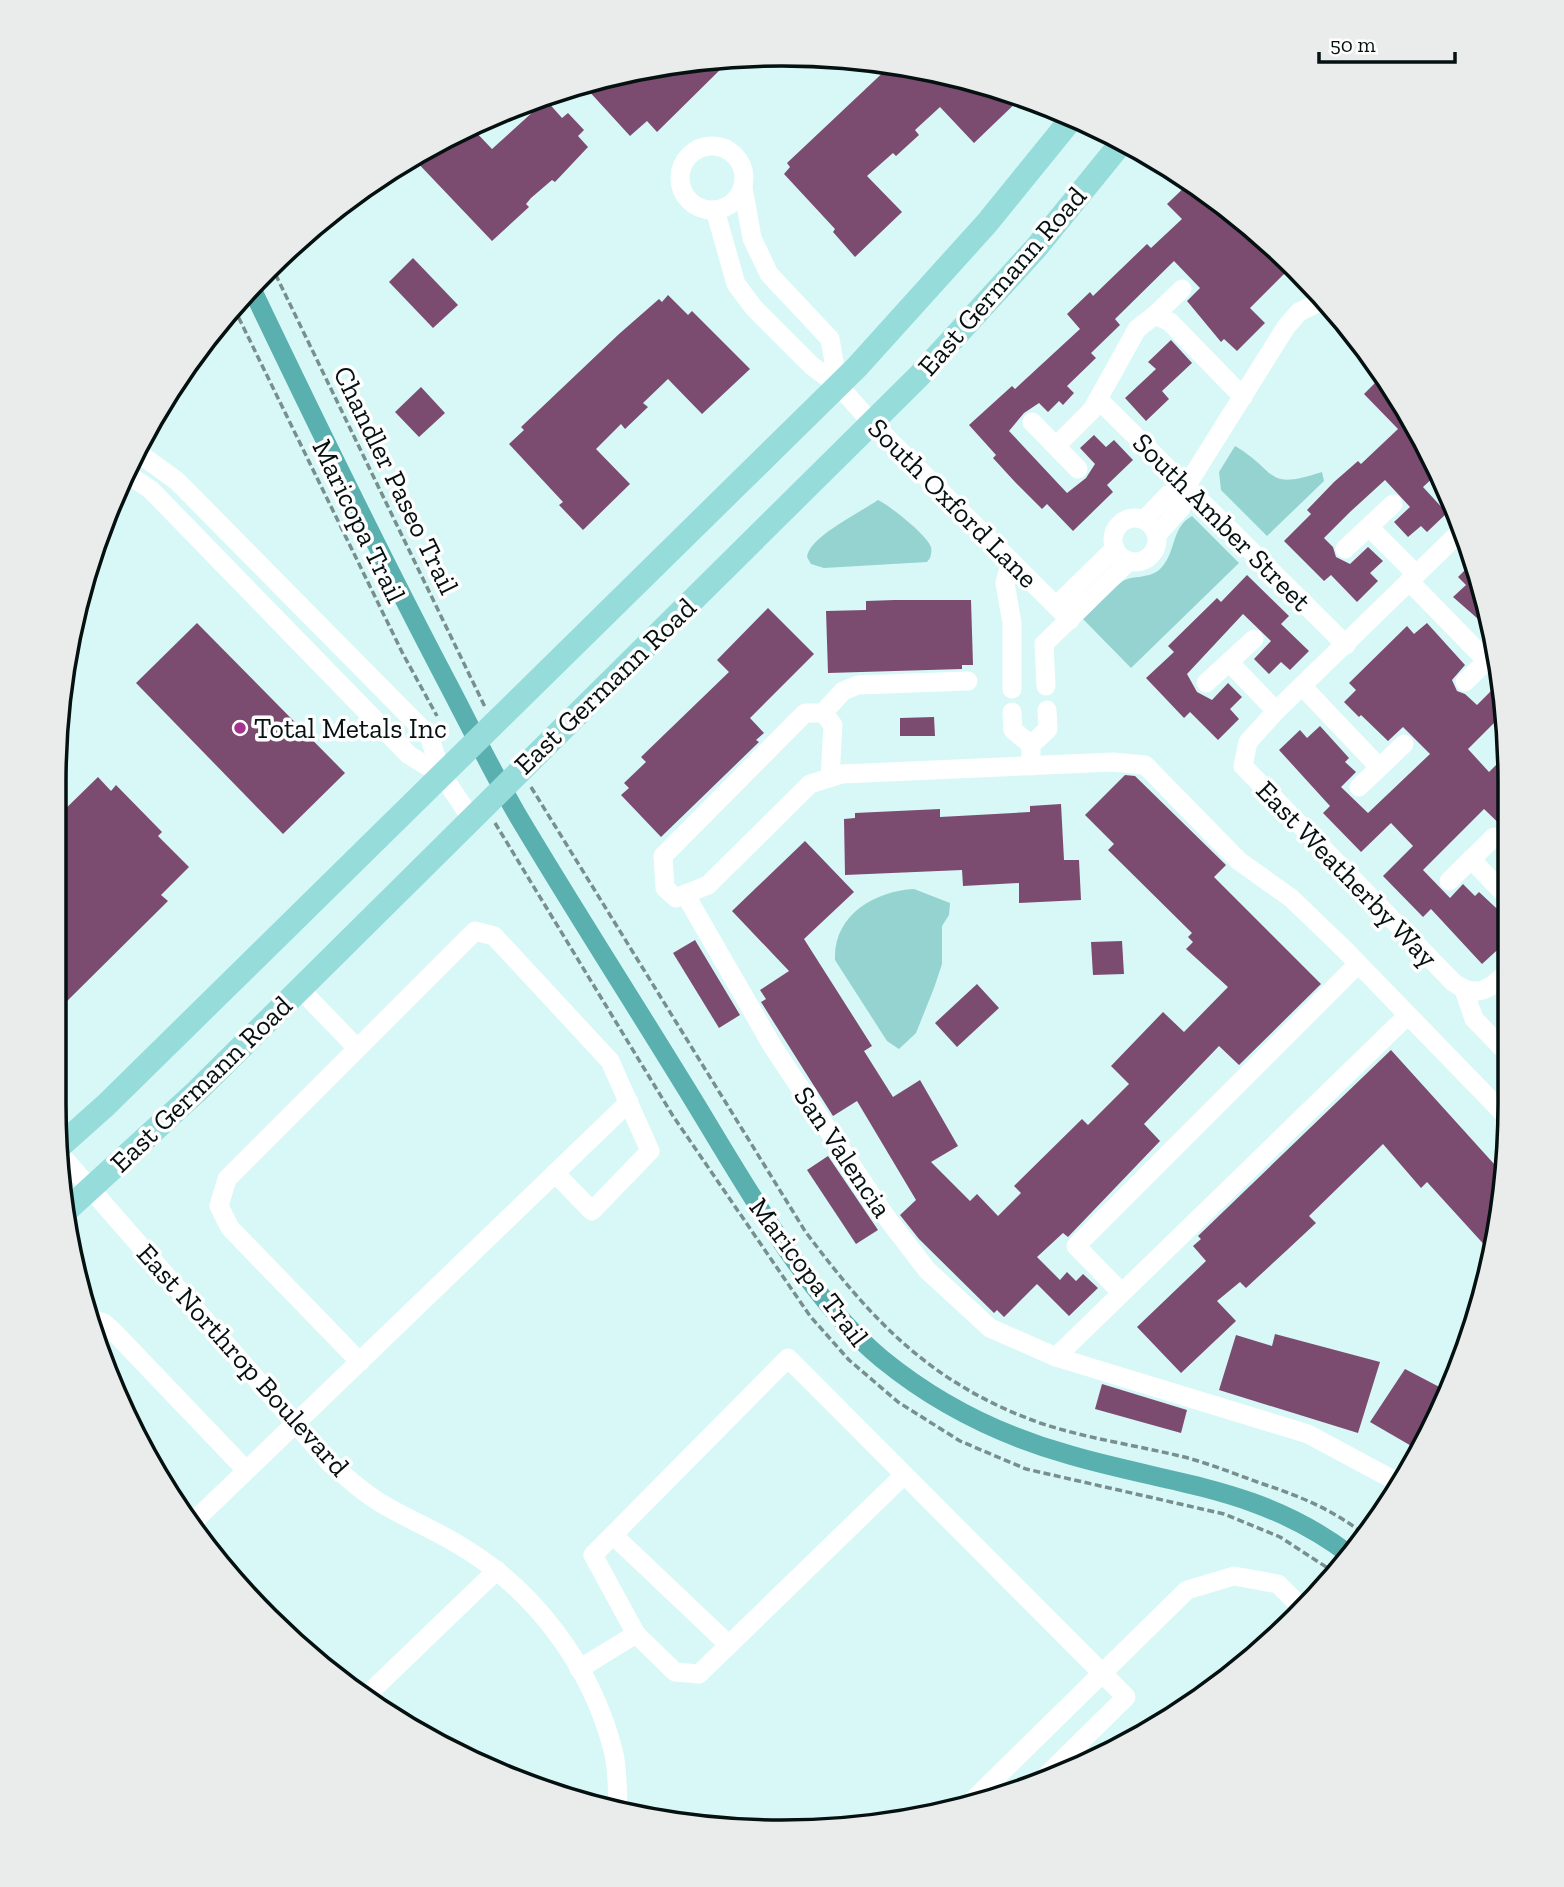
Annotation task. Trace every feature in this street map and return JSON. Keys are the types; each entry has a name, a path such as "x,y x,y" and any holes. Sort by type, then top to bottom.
{"main road":[{"name":"East Germann Road","path":"67,1139 106,1105 442,775 460,757 488,720 838,384 987,223 1066,126"},
{"name":"East Germann Road","path":"74,1204 196,1092 483,814 517,772 973,319 1036,248 1116,149"}],"street":[{"path":"743,188 732,203 715,210 695,206 682,190 681,168 694,151 715,146 734,155 743,170 743,188 752,238 769,274 830,339 838,384"},
{"name":"South Oxford Lane","path":"715,210 736,284 754,308 812,366 838,384 871,422 1063,613"},
{"path":"1056,446 1092,410 1137,330 1182,289"},
{"path":"1157,536 1181,508 1187,485 1286,327 1299,312 1315,304"},
{"path":"1154,315 1170,322 1243,397"},
{"name":"South Amber Street","path":"1098,399 1346,645"},
{"path":"1032,422 1079,469"},
{"path":"144,457 177,481 429,736 442,775"},
{"path":"134,479 150,490 409,755 442,775 483,814"},
{"path":"1122,554 1114,534 1123,522 1144,520 1168,495 1187,485"},
{"path":"1345,550 1393,504"},
{"path":"1122,554 1144,560 1150,556 1157,543 1157,536 1144,520"},
{"path":"198,539 217,521"},
{"path":"1369,527 1412,577 1485,649"},
{"name":"East Weatherby Way","path":"1454,537 1276,711 1248,742 1243,766 1468,992"},
{"path":"1046,686 1044,644 1063,613 1122,554"},
{"path":"1011,561 1005,583 1012,623 1012,689"},
{"path":"1206,683 1254,639"},
{"path":"1012,656 1044,655"},
{"path":"1465,682 1487,661"},
{"path":"1229,662 1276,711"},
{"path":"830,778 833,725 823,713 843,691 858,685 968,681"},
{"path":"1302,686 1379,766"},
{"path":"1031,766 1031,745 1048,729 1047,710"},
{"path":"1012,712 1013,730 1031,745"},
{"name":"San Valencia","path":"823,713 805,713 663,856 665,888 676,898 685,894 773,1047 884,1214 927,1270 990,1328 1056,1357 1308,1434 1392,1479"},
{"path":"1359,787 1404,744"},
{"path":"685,894 708,885 810,784 842,774 1114,762 1145,765 1238,861 1291,898 1498,1108"},
{"path":"1449,881 1494,836"},
{"path":"1471,859 1498,887"},
{"path":"360,1362 230,1228 219,1206 227,1178 475,931 494,936 610,1061 650,1151 592,1211 555,1173"},
{"path":"1121,1292 1076,1246 1358,964"},
{"path":"1498,981 1486,992 1468,992 1474,1019 1498,1044"},
{"path":"300,989 357,1048"},
{"path":"1056,1357 1408,1015"},
{"path":"197,1518 629,1102"},
{"name":"East Northrop Boulevard","path":"69,1165 329,1462 379,1502 460,1545 497,1570 531,1599 579,1669 613,1751 617,1801"},
{"path":"100,1322 114,1332 246,1470"},
{"path":"904,1475 699,1674 675,1672 636,1634 593,1555 788,1358 1126,1697 1056,1766"},
{"path":"613,1535 729,1646"},
{"path":"371,1691 497,1570"},
{"path":"981,1792 1187,1590 1234,1576 1278,1584 1296,1602"},
{"path":"579,1669 636,1634"}],"path":[{"name":"Chandler Paseo Trail","path":"276,276 488,720"},
{"name":"Maricopa Trail","path":"238,317 403,654 443,727"},
{"name":"Maricopa Trail","path":"483,814 673,1116 810,1316 849,1360 898,1402 960,1441 1026,1469 1224,1514 1280,1537 1328,1568"}],"shaded area":[{"path":"1235,446 1273,476 1290,480 1322,472 1324,481 1267,536 1221,490 1219,472"},
{"path":"878,500 923,535 931,547 927,562 824,568 811,564 807,557 817,541"},
{"path":"1192,516 1239,563 1131,668 1083,619 1123,581 1150,575 1159,570 1169,556 1180,527"},
{"path":"914,889 950,903 949,915 942,926 942,964 934,988 916,1033 899,1049 887,1041 835,960 836,944 841,930 859,908 885,895"}],"building":[{"path":"720,70 657,132 647,121 630,136 591,93 642,80"},
{"path":"881,74 922,80 1014,105 974,143 940,107 915,130 919,135 896,156 893,153 867,176 902,212 855,257 833,232 835,229 784,174 790,167 787,163"},
{"path":"550,105 562,118 568,113 584,130 578,136 588,147 555,182 552,180 531,198 526,204 529,207 492,241 419,165 478,134 492,149 534,111"},
{"path":"1183,189 1218,214 1285,273 1250,308 1265,323 1237,351 1224,339 1221,342 1187,301 1200,288 1174,261 1115,319 1120,325 1091,353 1096,358 1067,386 1074,393 1063,405 1059,401 1048,412 1039,403 1024,413 1009,431 1067,493 1086,478 1095,464 1080,448 1094,435 1106,447 1114,440 1133,460 1107,485 1113,492 1073,531 1047,504 1042,509 1015,482 993,458 996,455 969,425 1012,386 1015,389 1080,329 1067,314 1090,292 1093,296 1147,244 1151,248 1182,219 1167,204"},
{"path":"413,258 458,305 433,328 389,282"},
{"path":"668,295 688,315 692,311 750,369 702,414 668,379 643,403 648,407 625,429 621,424 596,449 630,484 583,530 559,505 563,502 509,444 524,430 521,427 619,334 659,299 662,302"},
{"path":"1171,340 1192,363 1162,391 1169,399 1146,421 1125,398 1156,369 1148,362"},
{"path":"1376,382 1402,424 1430,480 1423,487 1445,514 1427,532 1421,526 1408,537 1394,522 1410,507 1385,480 1350,512 1324,538 1333,547 1336,557 1350,564 1368,547 1383,561 1370,573 1378,581 1357,602 1331,575 1324,581 1284,541 1311,514 1307,510 1334,482 1358,461 1361,464 1398,429 1364,394"},
{"path":"421,387 445,413 419,437 395,412"},
{"path":"1465,570 1478,619 1453,597 1466,585 1458,577"},
{"path":"1247,575 1289,616 1281,624 1309,651 1290,670 1281,662 1269,674 1254,659 1271,641 1243,614 1187,674 1197,692 1212,700 1228,683 1242,697 1230,709 1239,719 1218,740 1190,712 1184,718 1146,678 1174,652 1168,646 1217,598 1221,602"},
{"path":"971,600 973,665 962,665 962,669 828,673 826,611 866,610 866,601"},
{"path":"768,608 814,654 750,718 764,733 756,740 759,742 661,837 621,795 629,788 624,783 646,762 641,757 729,672 717,660"},
{"name":"Total Metals Inc","path":"197,623 345,773 283,834 136,683"},
{"path":"1427,623 1465,665 1452,680 1457,691 1465,694 1477,705 1491,691 1495,722 1468,749 1489,772 1497,764 1498,822 1484,809 1423,870 1450,898 1463,884 1475,896 1479,892 1498,910 1498,949 1482,964 1431,909 1423,917 1383,876 1413,846 1391,823 1361,852 1323,813 1330,806 1279,750 1300,730 1307,738 1320,726 1349,758 1345,762 1356,772 1341,787 1368,813 1430,754 1403,727 1388,741 1344,702 1356,690 1349,683 1407,626 1414,634"},
{"path":"934,717 935,736 900,736 900,718"},
{"path":"1125,775 1135,776 1226,865 1214,877 1321,984 1239,1065 1219,1046 1144,1124 1160,1141 1068,1237 1063,1233 1037,1257 1060,1280 1067,1272 1076,1281 1083,1274 1098,1288 1069,1316 1037,1284 1004,1317 997,1310 994,1313 919,1239 900,1215 916,1200 857,1101 833,1116 761,1002 766,999 760,990 789,971 732,911 805,841 854,892 804,939 872,1046 864,1051 893,1097 920,1080 958,1146 931,1162 970,1201 977,1194 998,1216 1021,1193 1014,1186 1082,1119 1088,1125 1129,1084 1111,1066 1163,1012 1184,1032 1228,987 1186,949 1193,942 1188,937 1192,933 1108,850 1114,844 1085,815"},
{"path":"98,777 111,791 116,785 162,832 158,836 189,867 161,895 168,901 66,1002 66,808"},
{"path":"1061,804 1064,860 1079,860 1081,900 1019,903 1019,883 963,886 962,870 845,875 844,819 855,818 855,813 940,809 940,817 1030,812 1030,806"},
{"path":"695,940 740,1015 719,1028 673,953"},
{"path":"1122,941 1124,974 1093,975 1091,942"},
{"path":"977,984 999,1008 957,1047 935,1023"},
{"path":"1391,1050 1495,1165 1484,1245 1427,1182 1421,1188 1383,1144 1309,1216 1316,1223 1246,1288 1240,1282 1217,1301 1236,1321 1181,1373 1137,1327 1206,1261 1193,1246 1201,1239 1198,1236"},
{"path":"828,1156 878,1230 856,1244 807,1170"},
{"path":"1275,1334 1380,1362 1358,1433 1219,1390 1236,1335 1272,1346"},
{"path":"1405,1369 1439,1387 1411,1446 1370,1422"},
{"path":"1102,1384 1187,1410 1181,1433 1095,1409"}],"waterway":[{"path":"256,297 372,536 509,800 772,1228 825,1300 882,1359 925,1390 971,1417 1070,1455 1249,1501 1317,1532 1343,1550"}],"place":[{"name":"Total Metals Inc","path":"240,728"}]}
